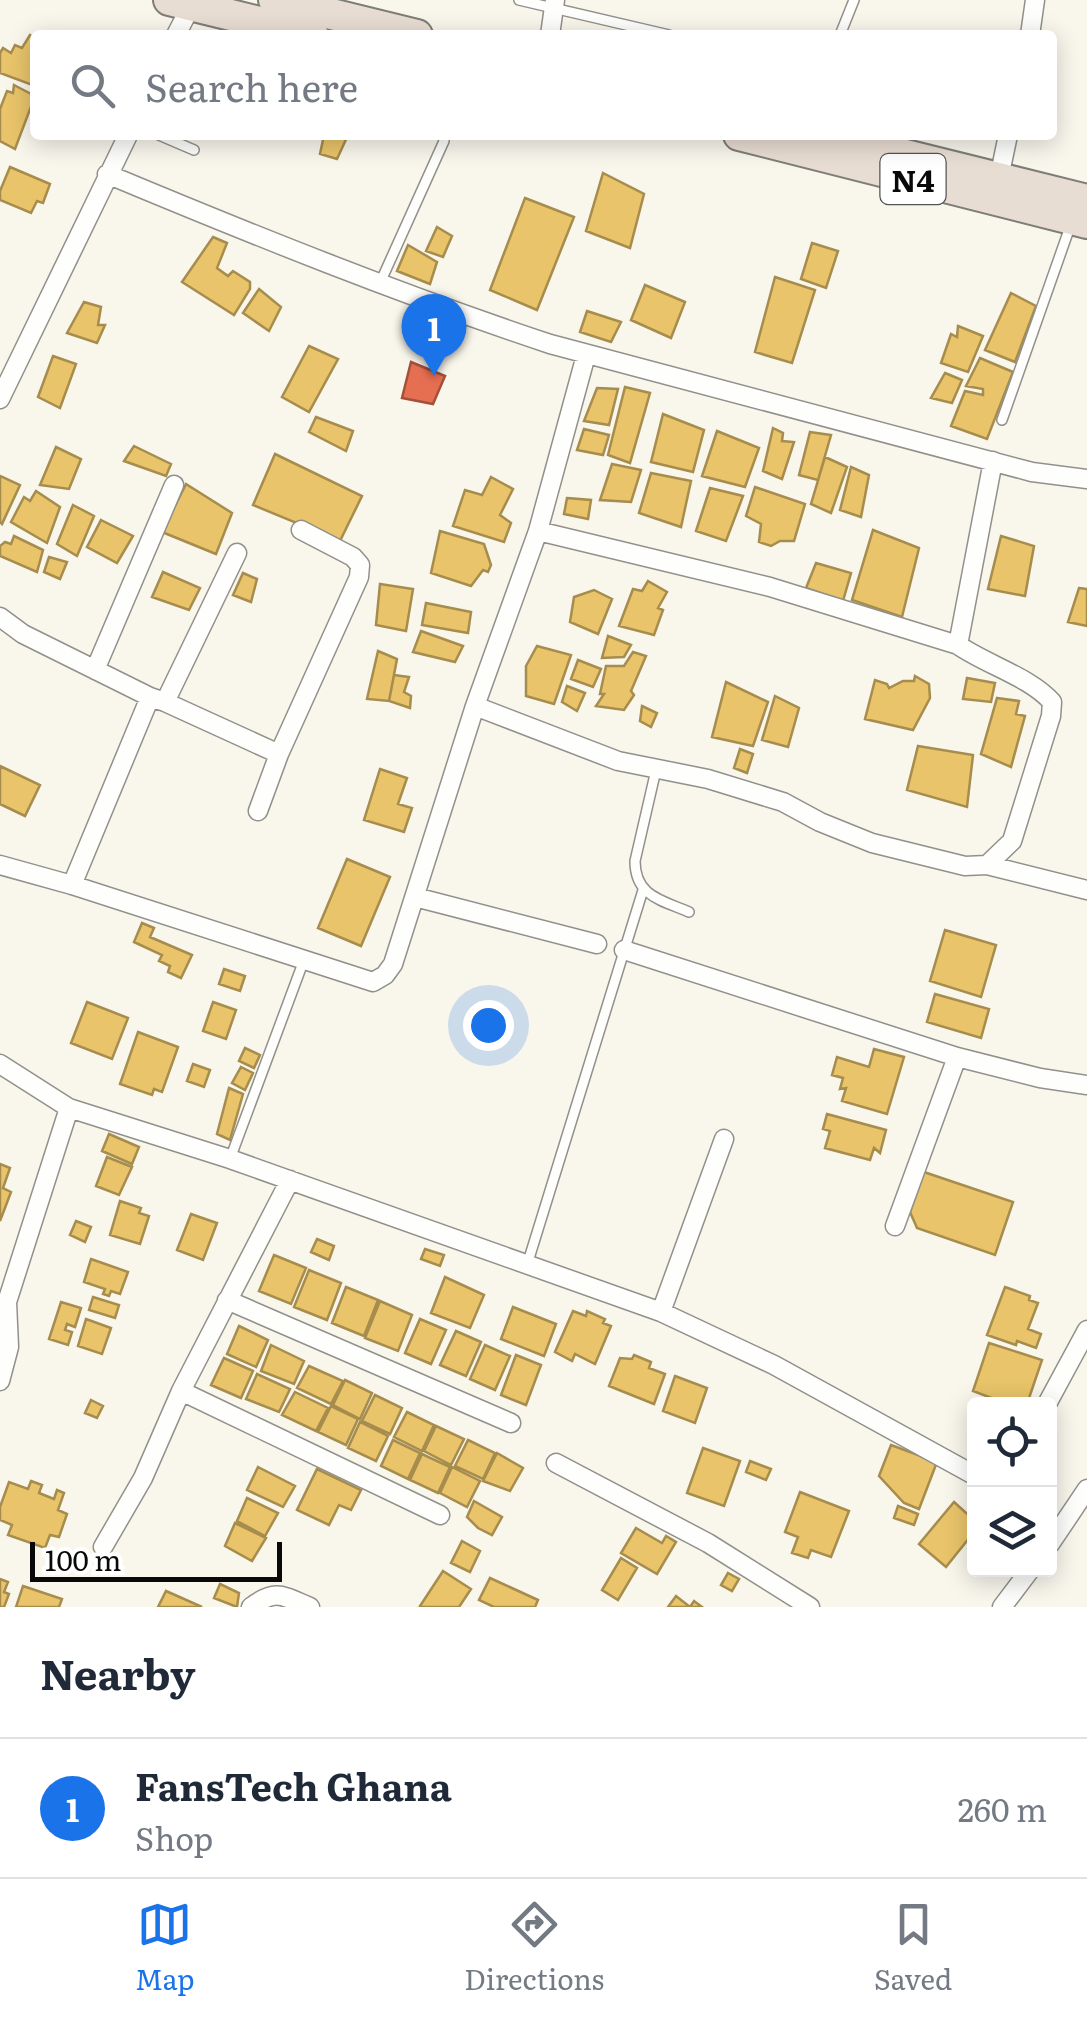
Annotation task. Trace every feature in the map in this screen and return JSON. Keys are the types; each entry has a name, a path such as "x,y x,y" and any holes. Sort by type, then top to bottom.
{"highway":[{"path":"274,0 310,19"},
{"path":"180,3 384,30"},
{"name":"N4","path":"761,140 1082,214"},
{"name":"N4","path":"845,140 999,178 1082,214"}],"street":[{"path":"1031,30 1035,0"},
{"path":"177,30 180,3"},
{"path":"551,30 554,4"},
{"path":"0,399 125,140"},
{"path":"999,178 1007,140"},
{"path":"107,174 476,320 586,355 1032,472 1087,479"},
{"path":"0,865 373,982 386,975 394,964 475,706 538,530 586,355"},
{"path":"958,645 993,461"},
{"path":"95,670 174,484"},
{"path":"258,811 359,576 360,565 352,558 301,530"},
{"path":"538,530 770,587 958,645 1042,691 1052,702 1051,716 1012,841 987,866"},
{"path":"72,886 158,700 237,553"},
{"path":"0,618 95,670 280,754"},
{"path":"475,706 618,761 708,779 783,802 820,822 872,842 964,866 987,866 1087,890"},
{"path":"415,897 597,944"},
{"path":"624,950 957,1057 1040,1078 1087,1085"},
{"path":"895,1226 957,1057"},
{"path":"0,1064 69,1108 230,1159 661,1312 774,1365 967,1471"},
{"path":"0,1382 8,1347 7,1302 69,1108"},
{"path":"661,1312 724,1139"},
{"path":"103,1547 143,1478 181,1391 290,1180"},
{"path":"226,1300 511,1423"},
{"path":"1051,1397 1087,1330"},
{"path":"181,1391 440,1515"},
{"path":"556,1463 708,1543 810,1607"},
{"path":"1057,1521 1087,1489"},
{"path":"1002,1607 1025,1577"},
{"path":"250,1607 266,1596 279,1594 310,1607"}],"lane":[{"path":"519,0 554,4 650,30"},
{"path":"842,30 854,0"},
{"path":"170,140 194,150"},
{"path":"380,283 444,141"},
{"path":"1002,420 1082,214"},
{"path":"656,770 635,876 642,890 688,912"},
{"path":"527,1266 642,890"},
{"path":"230,1159 304,960"}],"building: Homes":[{"path":"30,35 30,84 0,73 3,48 11,53 15,45 22,48"},
{"path":"14,85 30,93 30,109 15,149 0,141 0,109 7,91 13,93"},
{"path":"323,140 346,140 337,159 320,154"},
{"path":"10,167 50,184 43,203 37,201 31,213 0,200"},
{"path":"603,173 644,194 630,248 586,231"},
{"path":"525,198 574,217 537,310 490,290"},
{"path":"437,227 452,236 443,257 426,251"},
{"path":"213,237 227,243 217,268 228,276 233,271 250,282 250,289 234,315 182,282"},
{"path":"812,243 838,251 826,288 801,279"},
{"path":"408,245 437,262 430,284 397,271"},
{"path":"775,277 815,290 792,363 755,352"},
{"path":"645,285 685,302 671,338 631,320"},
{"path":"259,289 281,307 269,331 243,313"},
{"path":"1011,293 1036,306 1015,362 985,350"},
{"path":"84,302 101,307 98,325 105,325 97,343 67,333"},
{"path":"587,311 621,322 611,342 580,332"},
{"path":"958,326 983,336 968,372 941,363 951,334 957,337"},
{"path":"309,346 338,359 309,412 282,397"},
{"path":"53,356 76,364 60,408 38,397"},
{"path":"980,358 1013,372 987,439 951,426 965,391 983,395 983,389 966,386"},
{"path":"945,373 962,380 952,403 931,398"},
{"path":"625,387 650,393 630,463 608,455"},
{"path":"597,388 618,389 609,425 584,421"},
{"path":"663,414 704,430 693,472 651,462"},
{"path":"316,417 353,431 346,451 309,432"},
{"path":"773,428 783,433 782,441 794,442 782,479 763,471"},
{"path":"584,429 609,435 603,455 577,450"},
{"path":"717,431 759,448 745,487 702,476"},
{"path":"810,432 831,435 818,480 799,475"},
{"path":"134,446 171,464 166,476 124,461"},
{"path":"56,447 81,459 69,489 40,485"},
{"path":"275,454 362,496 340,541 253,505"},
{"path":"825,457 847,467 831,513 811,504"},
{"path":"612,464 641,470 631,502 600,500"},
{"path":"851,467 869,475 861,517 840,510"},
{"path":"651,473 691,481 681,527 639,513"},
{"path":"0,476 20,485 2,524 0,522"},
{"path":"491,477 513,489 500,515 511,523 504,542 453,526 465,490 482,495"},
{"path":"186,484 232,513 216,554 162,532"},
{"path":"755,487 805,504 794,541 771,546 759,542 761,524 746,516"},
{"path":"710,488 743,496 726,541 696,531"},
{"path":"36,491 60,507 47,543 11,522 24,497 30,501"},
{"path":"567,498 591,500 588,519 564,514"},
{"path":"73,505 94,516 77,556 57,544"},
{"path":"101,520 133,536 117,563 87,547"},
{"path":"873,530 919,548 902,617 852,600"},
{"path":"440,531 484,544 491,565 471,586 431,573"},
{"path":"14,536 43,550 37,572 0,556 0,546 5,542 11,544"},
{"path":"1001,536 1034,546 1025,596 988,589"},
{"path":"49,557 67,562 60,579 44,572"},
{"path":"816,563 851,573 843,601 806,588"},
{"path":"163,572 200,588 189,610 152,597"},
{"path":"243,573 257,579 251,602 233,595"},
{"path":"648,581 667,592 658,608 663,610 654,635 619,626 633,589 642,591"},
{"path":"380,584 413,589 406,631 376,625"},
{"path":"1079,588 1087,589 1087,626 1068,622"},
{"path":"594,590 612,599 598,634 570,622 574,597"},
{"path":"426,603 471,612 468,633 422,625"},
{"path":"421,631 463,646 455,662 413,652"},
{"path":"608,636 631,645 624,657 602,658"},
{"path":"537,646 571,655 554,704 526,696 526,666"},
{"path":"378,651 397,659 389,701 367,699"},
{"path":"633,652 646,656 631,691 634,695 624,710 596,706 604,694 600,694 606,666 624,666"},
{"path":"578,660 601,669 593,687 571,679"},
{"path":"394,675 409,677 404,692 411,696 410,708 389,701"},
{"path":"915,676 929,684 930,698 913,730 865,719 875,680 889,688 914,681"},
{"path":"967,678 995,683 991,702 963,699"},
{"path":"726,682 768,702 753,746 712,737"},
{"path":"567,686 585,693 577,711 562,702"},
{"path":"775,696 799,708 788,747 762,740"},
{"path":"997,698 1019,701 1016,714 1025,716 1011,767 981,754"},
{"path":"642,706 657,713 651,727 640,721"},
{"path":"918,746 973,755 967,807 907,790"},
{"path":"740,749 753,754 747,773 734,768"},
{"path":"0,766 40,785 25,816 0,804"},
{"path":"380,769 407,778 398,804 412,808 404,832 364,820"},
{"path":"347,859 390,877 361,946 318,928"},
{"path":"142,923 154,928 150,937 192,955 181,978 168,972 170,966 159,961 162,955 134,942"},
{"path":"945,930 996,945 981,997 930,981"},
{"path":"224,969 245,976 240,991 219,984"},
{"path":"935,994 989,1009 981,1038 927,1022"},
{"path":"87,1002 128,1018 112,1059 71,1043"},
{"path":"213,1002 236,1010 226,1039 203,1031"},
{"path":"138,1032 178,1047 162,1092 154,1089 152,1095 120,1084"},
{"path":"245,1048 260,1055 254,1068 239,1061"},
{"path":"874,1049 904,1057 887,1114 842,1101 846,1088 840,1089 843,1078 832,1075 837,1057 869,1067"},
{"path":"193,1064 210,1070 204,1087 187,1081"},
{"path":"241,1067 253,1073 245,1090 232,1083"},
{"path":"229,1088 243,1094 230,1140 217,1134"},
{"path":"827,1114 886,1130 880,1153 874,1148 870,1160 825,1148 830,1131 823,1129"},
{"path":"109,1134 139,1147 132,1164 102,1151"},
{"path":"107,1157 132,1167 119,1195 96,1186"},
{"path":"0,1164 10,1168 3,1188 11,1192 0,1221"},
{"path":"924,1172 1013,1202 995,1255 917,1228 910,1212"},
{"path":"120,1201 141,1208 139,1213 149,1216 140,1244 110,1235"},
{"path":"191,1214 217,1223 203,1260 177,1250"},
{"path":"76,1221 91,1227 85,1242 70,1235"},
{"path":"317,1239 334,1246 329,1260 311,1252"},
{"path":"425,1249 444,1255 440,1266 421,1259"},
{"path":"274,1255 306,1268 291,1304 259,1291"},
{"path":"91,1259 128,1272 120,1294 103,1294 105,1289 84,1282"},
{"path":"309,1270 341,1283 327,1320 294,1307"},
{"path":"445,1277 484,1295 470,1328 431,1313"},
{"path":"346,1287 378,1300 364,1336 332,1323"},
{"path":"1005,1287 1038,1303 1028,1329 1041,1334 1036,1348 987,1335"},
{"path":"93,1297 119,1305 115,1318 89,1310"},
{"path":"380,1301 412,1315 398,1351 365,1338"},
{"path":"61,1302 81,1308 75,1327 67,1324 65,1330 72,1332 68,1345 49,1339"},
{"path":"513,1307 556,1324 544,1356 501,1339"},
{"path":"573,1311 586,1316 587,1311 611,1326 595,1364 575,1354 572,1361 555,1352"},
{"path":"86,1319 111,1328 102,1354 78,1346"},
{"path":"420,1319 446,1330 431,1364 405,1353"},
{"path":"239,1326 268,1340 256,1367 227,1354"},
{"path":"456,1331 481,1342 466,1376 440,1365"},
{"path":"989,1343 1042,1360 1029,1397 989,1397 973,1391"},
{"path":"271,1345 304,1361 294,1384 261,1371"},
{"path":"485,1345 510,1356 495,1390 470,1379"},
{"path":"516,1355 541,1365 526,1405 501,1395"},
{"path":"634,1355 651,1362 649,1368 665,1374 654,1404 609,1386 620,1358 632,1359"},
{"path":"224,1358 253,1371 241,1398 211,1385"},
{"path":"309,1366 343,1381 331,1404 297,1388"},
{"path":"257,1374 290,1389 279,1412 246,1399"},
{"path":"675,1376 707,1388 695,1423 663,1411"},
{"path":"345,1380 372,1393 360,1419 333,1405"},
{"path":"295,1392 328,1408 316,1431 282,1415"},
{"path":"375,1395 402,1408 390,1434 362,1421"},
{"path":"91,1400 103,1406 97,1418 85,1413"},
{"path":"331,1406 358,1419 346,1445 318,1432"},
{"path":"407,1412 434,1425 422,1451 394,1437"},
{"path":"360,1422 388,1436 376,1461 348,1448"},
{"path":"436,1426 464,1439 451,1465 424,1451"},
{"path":"393,1440 420,1453 408,1479 381,1466"},
{"path":"468,1440 495,1453 483,1479 455,1466"},
{"path":"891,1445 937,1462 919,1509 904,1503 879,1476"},
{"path":"703,1448 740,1461 724,1506 687,1493"},
{"path":"497,1453 523,1468 510,1491 483,1481"},
{"path":"422,1454 450,1467 438,1493 410,1480"},
{"path":"750,1461 771,1469 766,1480 746,1472"},
{"path":"258,1467 295,1486 283,1507 247,1490"},
{"path":"452,1467 480,1481 467,1507 440,1493"},
{"path":"317,1469 361,1490 351,1510 339,1505 329,1525 297,1510"},
{"path":"31,1481 42,1485 39,1493 54,1499 57,1490 64,1493 58,1510 67,1514 59,1537 50,1535 45,1548 8,1535 12,1525 0,1520 9,1482 28,1489"},
{"path":"800,1492 849,1511 831,1557 811,1550 808,1558 792,1553 798,1537 785,1532"},
{"path":"247,1498 278,1513 265,1536 237,1521"},
{"path":"474,1501 502,1517 492,1535 467,1517"},
{"path":"954,1502 967,1514 967,1541 946,1567 919,1544"},
{"path":"898,1506 918,1514 914,1525 894,1518"},
{"path":"235,1523 266,1538 252,1561 225,1546"},
{"path":"636,1528 662,1543 666,1536 676,1542 657,1574 621,1553"},
{"path":"462,1541 480,1551 470,1572 451,1563"},
{"path":"621,1558 637,1568 618,1600 602,1590"},
{"path":"443,1571 471,1589 459,1607 420,1606"},
{"path":"728,1573 739,1579 732,1591 721,1585"},
{"path":"490,1578 538,1600 535,1607 494,1607 479,1600"},
{"path":"0,1579 8,1582 4,1607 0,1607"},
{"path":"220,1584 239,1593 237,1607 214,1598"},
{"path":"23,1586 62,1599 59,1607 16,1607"},
{"path":"166,1591 202,1607 158,1607"},
{"path":"676,1596 690,1607 668,1607"}],"building: Shops":[{"path":"411,362 445,376 433,404 402,398"}],"place":[{"name":"FansTech Ghana","path":"434,376"}]}
